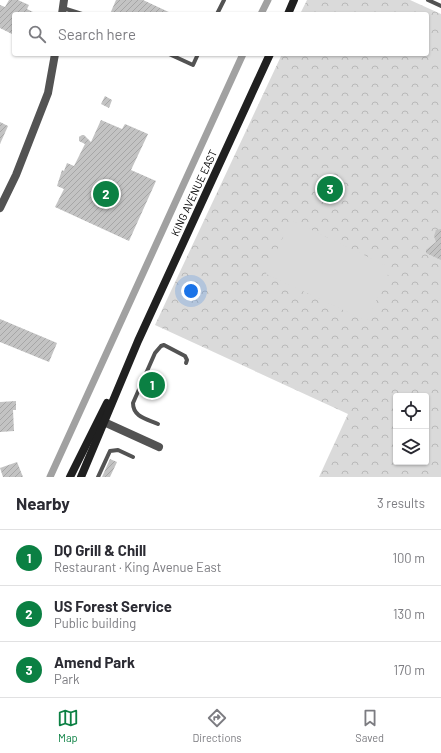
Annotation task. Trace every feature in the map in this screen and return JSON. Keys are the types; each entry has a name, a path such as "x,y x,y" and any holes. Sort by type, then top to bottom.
{"main road":[{"path":"289,12 294,0"},
{"name":"KING AVENUE EAST","path":"70,477 138,341 269,56"},
{"name":"KING AVENUE EAST","path":"81,477 138,341"}],"street":[{"path":"0,208 16,175 48,93 55,56"},
{"path":"104,422 159,447"}],"lane":[{"path":"218,12 224,0"},
{"path":"428,0 441,6"},
{"path":"63,7 77,12"},
{"path":"173,56 193,65 197,56"},
{"path":"158,424 138,415 134,412 133,408 133,403 155,353 161,346 164,345 185,356 187,360 186,363"},
{"path":"98,477 110,451 118,450 133,457"}],"green space":[{"path":"307,0 410,0 441,14 441,477 319,477 348,414 155,325 281,56 429,56 429,12 301,12"},
{"path":"291,220 391,268 367,321 266,274"}],"building":[{"path":"9,0 18,0 29,5 27,9 33,12 12,12 12,34 0,28 0,5 5,7"},
{"path":"116,0 143,0 169,12 111,12"},
{"path":"105,96 112,100 109,108 101,104"},
{"path":"101,120 122,129 125,124 148,134 131,170 156,181 129,241 55,207 64,189 57,186 62,170 64,171 67,163 74,166 85,144 79,141 79,137 84,135 91,142"},
{"path":"0,122 8,126 0,144"},
{"path":"441,229 441,260 426,253 426,250 436,242 434,236 436,230"},
{"path":"0,319 57,343 49,362 0,342"},
{"path":"151,371 164,376 151,400 142,396 145,389 143,389"},
{"path":"16,401 16,410 13,410 14,431 0,432 0,402"},
{"path":"110,459 117,462 110,477 102,477"},
{"path":"17,462 23,477 3,477 0,468"}],"waterway":[{"path":"262,12 268,0"},
{"path":"50,477 242,56"}],"place":[{"name":"Amend Park","path":"330,189"},
{"name":"US Forest Service","path":"106,194"},
{"name":"DQ Grill & Chill","path":"152,385"}]}
